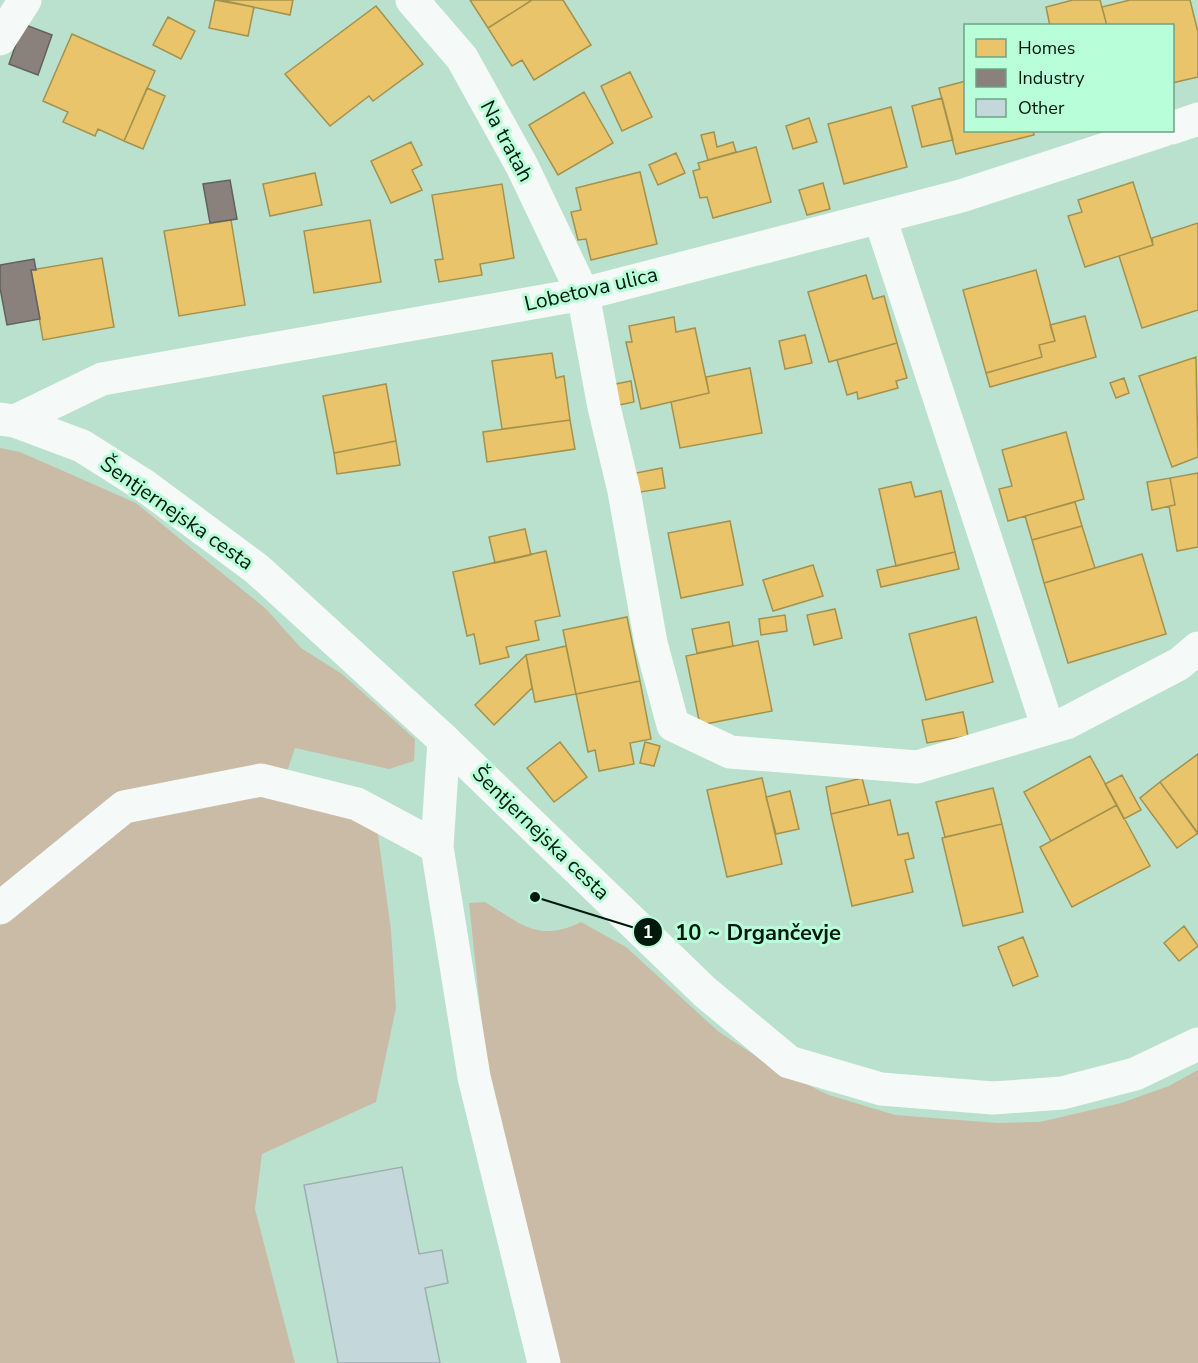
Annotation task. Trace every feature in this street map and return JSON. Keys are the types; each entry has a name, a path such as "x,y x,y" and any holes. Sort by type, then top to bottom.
{"street":[{"path":"0,39 25,0"},
{"name":"Na tratah","path":"412,0 462,58 522,166 583,294 604,407 624,491 651,643 673,725 730,752 917,767 1066,723 1179,664 1198,648"},
{"path":"1174,128 1198,119"},
{"name":"Lobetova ulica","path":"7,420 102,379 583,294 961,196 1158,132"},
{"path":"880,218 1048,728"},
{"name":"Šentjernejska cesta","path":"7,420 82,446 145,486 256,569 444,740 705,992 789,1062 881,1089 993,1098 1062,1093 1135,1074 1198,1044"},
{"path":"444,740 436,846 474,1077 544,1363"},
{"path":"0,908 124,807 261,780 357,804 436,846"}],"shaded area":[{"path":"0,448 20,452 136,503 266,609 301,648 342,674 415,739 414,761 389,769 295,748 281,789 376,820 391,930 396,1008 376,1102 262,1154 255,1209 295,1363 0,1363"},
{"path":"485,902 520,924 541,931 553,931 581,922 626,947 719,1032 779,1071 829,1095 895,1115 997,1123 1040,1122 1121,1103 1169,1086 1198,1070 1198,1363 553,1363 531,1282 484,1045 469,903"}],"building: Homes":[{"path":"215,0 254,7 248,36 209,28"},
{"path":"221,0 293,0 290,15"},
{"path":"470,0 532,0 488,28"},
{"path":"532,0 563,0 591,45 534,80 522,60 512,66 488,28"},
{"path":"1073,0 1100,0 1106,24 1050,24 1046,7"},
{"path":"1130,0 1190,0 1198,32 1198,77 1174,83 1174,24 1106,24 1102,7"},
{"path":"376,6 423,64 373,101 369,96 330,126 285,74"},
{"path":"168,17 195,31 181,59 153,45"},
{"path":"72,34 155,71 124,141 98,129 95,136 63,122 68,112 43,101"},
{"path":"630,72 652,117 622,131 601,86"},
{"path":"964,82 964,132 1033,132 1034,135 956,154 939,88"},
{"path":"147,88 165,96 143,149 124,141"},
{"path":"584,92 613,143 558,175 529,125"},
{"path":"942,98 953,140 922,147 912,106"},
{"path":"891,107 907,167 844,184 828,124"},
{"path":"809,118 817,142 793,149 786,126"},
{"path":"714,132 717,147 733,142 736,152 708,160 701,135"},
{"path":"411,142 422,165 412,170 422,190 391,203 371,161"},
{"path":"756,147 771,202 713,218 707,197 700,198 693,171 700,169 698,163"},
{"path":"676,153 685,173 658,185 649,165"},
{"path":"640,172 657,244 591,260 586,239 578,240 571,212 581,210 576,188"},
{"path":"315,173 322,205 270,216 263,184"},
{"path":"1133,182 1153,245 1085,267 1068,216 1082,212 1078,200"},
{"path":"823,183 830,209 807,215 799,190"},
{"path":"502,184 514,258 480,264 482,275 439,282 435,260 443,259 432,195"},
{"path":"231,220 245,305 179,316 164,231"},
{"path":"370,220 381,282 314,293 304,231"},
{"path":"1198,223 1198,310 1142,328 1119,256 1153,245 1152,238"},
{"path":"102,258 114,327 43,340 31,270"},
{"path":"1036,270 1055,341 1039,345 1042,357 986,373 963,290"},
{"path":"866,275 873,299 884,296 897,343 829,362 808,292"},
{"path":"1085,316 1096,357 990,387 986,373 1042,357 1039,345 1055,341 1050,325"},
{"path":"674,317 676,332 695,328 709,393 641,409 626,342 632,342 629,326"},
{"path":"805,335 812,363 785,369 779,341"},
{"path":"897,343 907,378 896,381 898,388 858,399 857,392 847,395 837,360"},
{"path":"552,353 556,378 564,376 570,420 502,429 492,361"},
{"path":"1196,357 1198,457 1172,467 1139,376"},
{"path":"750,368 762,433 680,448 671,402 709,393 706,377"},
{"path":"1124,378 1129,393 1116,398 1110,383"},
{"path":"631,381 634,402 614,406 610,385"},
{"path":"386,384 396,441 334,453 323,396"},
{"path":"570,420 575,449 487,462 483,432"},
{"path":"1066,432 1084,499 1008,521 999,489 1012,486 1002,450"},
{"path":"396,441 400,465 337,474 334,453"},
{"path":"662,468 665,488 635,493 631,474"},
{"path":"1198,473 1198,547 1177,551 1169,506 1175,505 1170,478"},
{"path":"1170,478 1175,505 1152,510 1147,482"},
{"path":"911,482 915,497 941,491 955,552 896,566 879,489"},
{"path":"1075,502 1082,526 1032,540 1025,516"},
{"path":"730,521 743,585 681,598 668,533"},
{"path":"1082,526 1095,568 1044,583 1032,540"},
{"path":"525,529 531,555 495,563 489,537"},
{"path":"546,551 560,616 535,621 539,640 506,647 509,657 480,664 474,634 467,636 453,572"},
{"path":"955,552 959,569 881,587 877,570"},
{"path":"1142,554 1166,634 1068,663 1044,583"},
{"path":"813,565 823,596 773,611 763,580"},
{"path":"835,609 842,638 814,645 807,615"},
{"path":"785,615 787,631 761,635 759,619"},
{"path":"627,617 640,681 576,694 563,630"},
{"path":"976,617 993,682 926,700 909,634"},
{"path":"729,622 733,646 697,653 692,629"},
{"path":"758,641 772,711 700,725 686,656"},
{"path":"566,646 576,694 535,702 526,655"},
{"path":"526,655 532,688 494,725 475,705"},
{"path":"640,681 651,739 630,743 634,764 599,771 595,750 588,752 576,694"},
{"path":"963,712 968,736 927,743 922,720"},
{"path":"560,742 587,777 554,802 527,768"},
{"path":"645,742 660,746 654,766 640,763"},
{"path":"1198,754 1198,834 1160,782"},
{"path":"1090,756 1117,805 1051,841 1024,792"},
{"path":"1122,775 1141,810 1124,819 1105,784"},
{"path":"762,778 782,864 727,877 707,790"},
{"path":"862,778 869,805 831,814 826,787"},
{"path":"1160,782 1198,833 1177,848 1140,798"},
{"path":"993,788 1002,824 945,837 936,802"},
{"path":"790,791 799,829 776,834 766,797"},
{"path":"890,800 898,835 908,833 914,858 905,860 913,892 852,906 831,814"},
{"path":"1117,805 1150,866 1072,907 1040,847"},
{"path":"1002,824 1023,912 963,926 942,838"},
{"path":"1184,926 1198,946 1179,961 1164,943"},
{"path":"1023,937 1038,976 1013,986 998,947"}],"building: Industry":[{"path":"23,24 52,35 38,75 9,64"},
{"path":"230,180 237,219 210,223 203,184"},
{"path":"34,259 36,270 31,270 40,319 7,325 0,288 0,265"}],"building: Other":[{"path":"402,1167 419,1254 442,1250 448,1283 425,1288 440,1363 338,1363 304,1185"}],"place":[{"name":"10 ~ Drgančevje","path":"535,897"}]}
